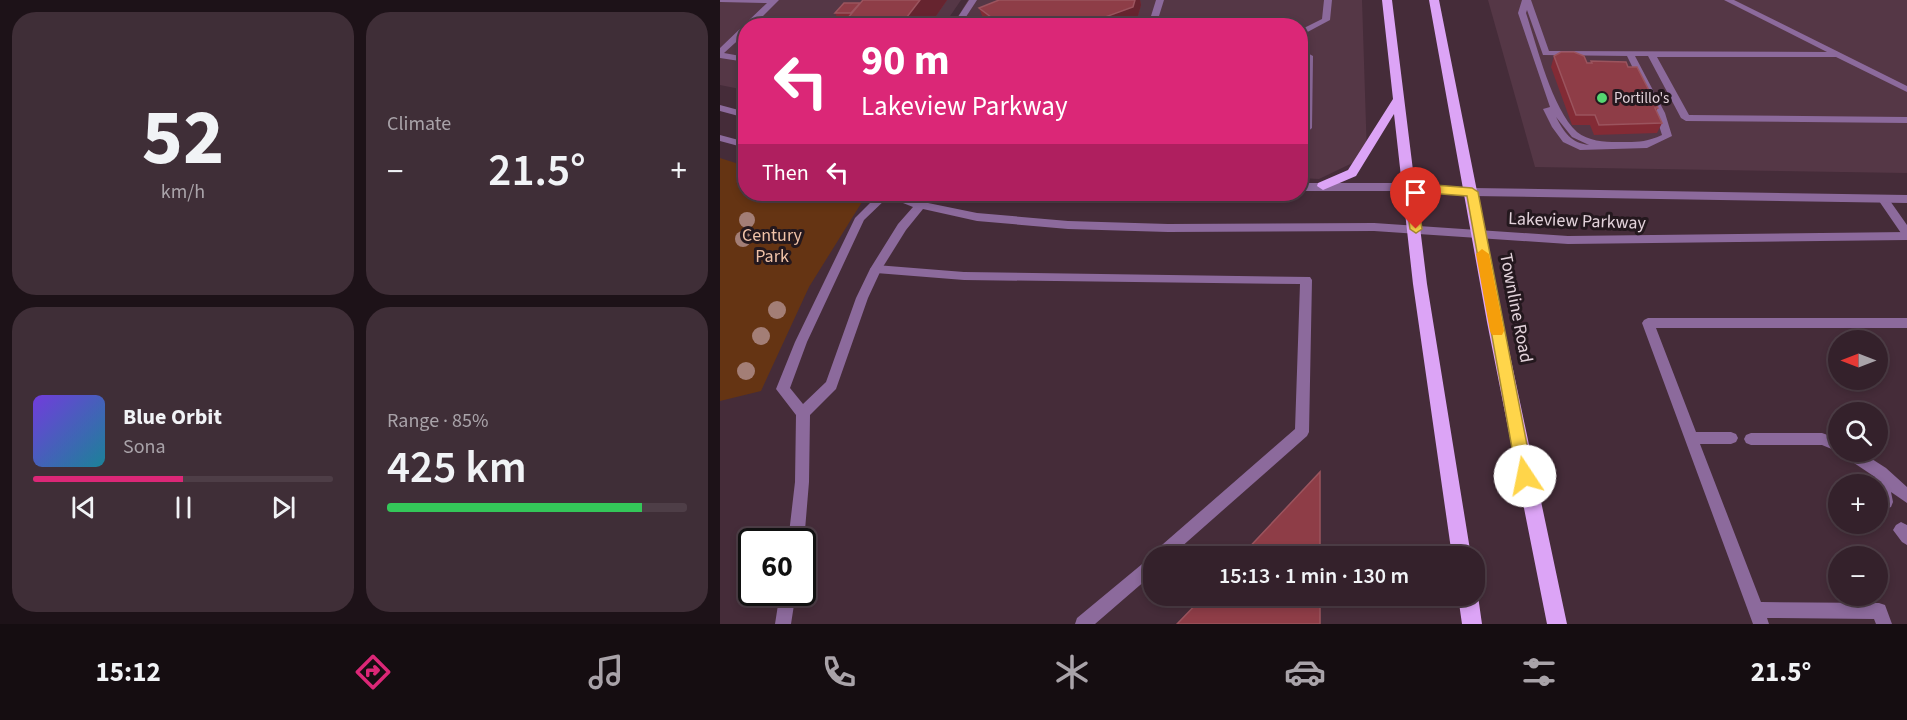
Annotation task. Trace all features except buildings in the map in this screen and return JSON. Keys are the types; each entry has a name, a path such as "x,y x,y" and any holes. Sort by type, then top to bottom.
{"main road":[{"path":"1387,0 1397,100 1416,229 1420,284 1460,546"},
{"name":"Townline Road","path":"1434,0 1523,465 1557,624"},
{"path":"1323,186 1352,174 1397,100"},
{"path":"1469,606 1472,624"}],"street":[{"path":"720,0 775,1"},
{"path":"961,18 973,0"},
{"path":"1154,18 1160,0"},
{"path":"1308,30 1326,20 1328,0"},
{"path":"1526,0 1522,13 1535,52 1529,62 1562,138 1582,149 1610,145 1647,145 1667,136 1663,122 1630,54"},
{"path":"1526,0 1546,53 1837,55"},
{"path":"1728,0 1907,89"},
{"path":"757,18 775,1"},
{"path":"720,54 738,36"},
{"path":"720,54 738,58"},
{"path":"1651,54 1686,117"},
{"path":"1308,55 1308,92"},
{"path":"720,108 738,113"},
{"path":"1663,122 1686,117 1907,120"},
{"path":"720,138 738,143"},
{"name":"Lakeview Parkway","path":"1308,187 1410,187 1472,192 1907,200"},
{"path":"797,528 802,482 802,413 783,389 801,342 860,218 879,201"},
{"name":"Lakeview Parkway","path":"908,201 977,217 1068,225 1168,228 1416,229 1568,240 1907,234"},
{"path":"802,413 831,385 862,298 876,269 902,227 924,201"},
{"path":"1884,201 1907,234"},
{"path":"876,269 964,276 1306,280 1302,432 1171,546"},
{"path":"1884,624 1878,611 1759,617 1648,323 1907,323"},
{"path":"1691,438 1731,438"},
{"path":"1751,439 1822,439 1828,442"},
{"path":"1865,462 1907,496"},
{"path":"1083,624 1143,572"},
{"path":"783,624 786,606"}],"shaded area":[{"path":"720,0 961,0 949,18 738,18 738,89 720,85"},
{"path":"968,0 1362,0 1367,156 1319,179 1308,178 1308,18 957,18"},
{"path":"1488,0 1907,0 1907,173 1535,167"}],"green space":[{"name":"Century Park","path":"720,158 738,164 738,201 862,202 809,287 761,391 720,401"}],"slow traffic":[{"path":"1482,254 1497,331"}],"place":[{"name":"Portillo's","path":"1602,98"}],"route":[{"path":"1416,229 1410,187 1472,192 1525,476"}]}
